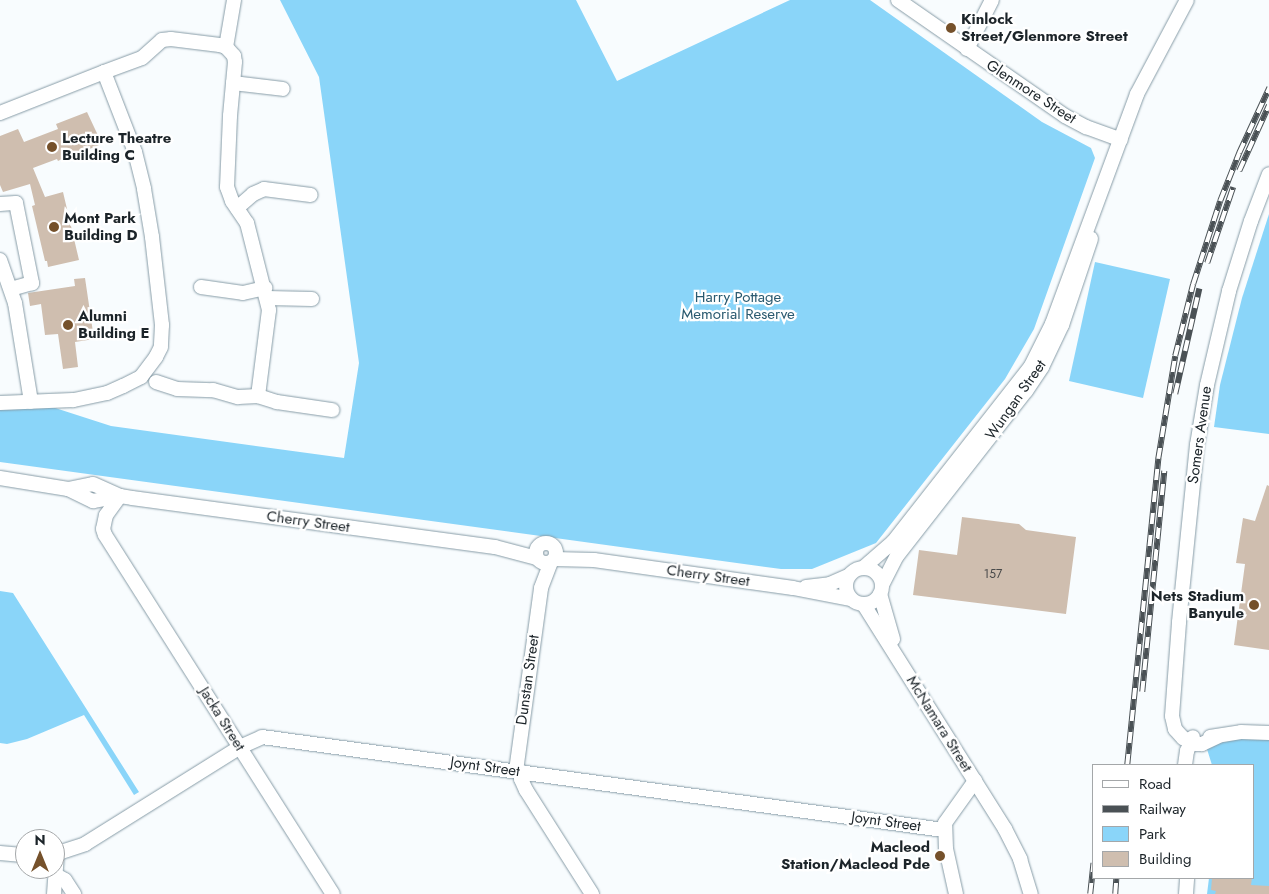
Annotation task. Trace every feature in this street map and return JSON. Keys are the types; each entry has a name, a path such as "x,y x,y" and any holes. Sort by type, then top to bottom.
{"street":[{"path":"226,47 234,0"},
{"name":"Glenmore Street","path":"898,0 1065,116 1086,127 1120,140"},
{"path":"967,49 992,0"},
{"name":"Wungan Street","path":"863,568 893,542 1031,366 1052,324 1145,77 1186,0"},
{"path":"0,113 142,58 162,40 181,39 226,47 234,56 235,62 227,178 228,194 247,223 266,293 269,318 261,361 258,396"},
{"path":"0,403 73,400 115,390 141,377 161,347 162,325 159,291 144,189 135,152 104,72"},
{"path":"233,83 284,89"},
{"name":"Somers Avenue","path":"1193,741 1184,729 1173,704 1186,543 1202,412 1215,344 1229,290 1251,221 1269,174"},
{"path":"236,208 253,194 264,189 311,195"},
{"name":"Wungan Street","path":"881,590 897,556 1042,367 1062,325 1086,258 1097,221 1102,190"},
{"path":"0,204 16,203 32,283 11,290"},
{"path":"0,260 16,303 31,402"},
{"path":"202,287 312,299"},
{"path":"156,382 177,389 212,390 238,397 258,396 277,402 332,410"},
{"name":"Cherry Street","path":"0,478 68,489 93,484 126,497 793,588 850,599"},
{"name":"Jacka Street","path":"126,497 110,508 104,522 105,535 333,894"},
{"name":"Dunstan Street","path":"546,555 519,772 526,790 592,894"},
{"path":"863,568 874,571 881,590 874,602 864,605 850,599 845,588 848,576 852,572 863,568"},
{"name":"Cherry Street","path":"793,588 830,584 848,576"},
{"name":"McNamara Street","path":"881,590 888,625 903,668"},
{"name":"McNamara Street","path":"864,605 1015,847 1031,894"},
{"path":"1193,741 1241,732 1269,733"},
{"name":"Joynt Street","path":"65,851 78,847 98,836 240,746 257,738 267,737 944,830"},
{"path":"1185,764 1193,741"},
{"path":"1193,741 1193,764"},
{"name":"McNamara Street","path":"944,830 947,818 975,781"},
{"path":"944,830 956,894"},
{"path":"0,853 15,854"},
{"path":"54,894 56,879"},
{"path":"63,879 74,894"},
{"path":"1186,894 1188,879"}],"green space":[{"name":"Harry Pottage Memorial Reserve","path":"280,0 576,0 617,81 790,0 870,0 1042,122 1091,148 1095,158 1034,329 1005,379 876,543 812,569 781,569 0,462 0,407 49,406 111,426 344,458 359,363 319,77"},
{"path":"1269,214 1269,434 1214,427 1220,385 1242,298"},
{"path":"1095,262 1170,279 1143,398 1069,381"},
{"path":"0,591 13,593 139,792 134,795 84,715 27,739 7,744 0,743"},
{"path":"1236,739 1269,739 1269,894 1207,894 1209,879 1254,879 1254,764 1212,764 1206,746"}],"building":[{"path":"87,112 102,144 77,154 78,158 65,161 64,158 58,161 57,159 33,168 45,197 63,192 79,260 48,267 32,206 35,205 30,184 3,192 0,185 0,136 18,129 24,142 58,129 56,124"},
{"name":"Alumni Building E","path":"85,278 94,339 75,342 78,367 63,369 58,334 45,335 41,304 30,306 28,293 75,286 74,279"},
{"name":"Nets Stadium Banyule","path":"1267,485 1269,486 1269,650 1234,645 1245,564 1236,563 1243,518 1255,521"},
{"path":"962,517 1019,524 1026,530 1076,537 1066,614 913,595 919,550 957,555"},
{"path":"1212,879 1252,879 1251,885 1269,886 1269,894 1215,894 1216,891 1211,890"}],"railway":[{"path":"1127,764 1158,459 1175,356 1193,284 1220,201 1239,153 1269,88"},
{"path":"1239,171 1269,105"},
{"path":"1207,263 1233,187"},
{"path":"1175,394 1199,289"},
{"path":"1142,692 1164,471"},
{"path":"1090,894 1092,873"},
{"path":"1115,894 1116,879"}],"place":[{"name":"Kinlock Street/Glenmore Street","path":"951,28"},
{"name":"Lecture Theatre Building C","path":"52,147"},
{"name":"Mont Park Building D","path":"54,227"},
{"name":"Alumni Building E","path":"68,325"},
{"name":"Nets Stadium Banyule","path":"1254,605"},
{"name":"Macleod Station/Macleod Pde","path":"940,856"}]}
